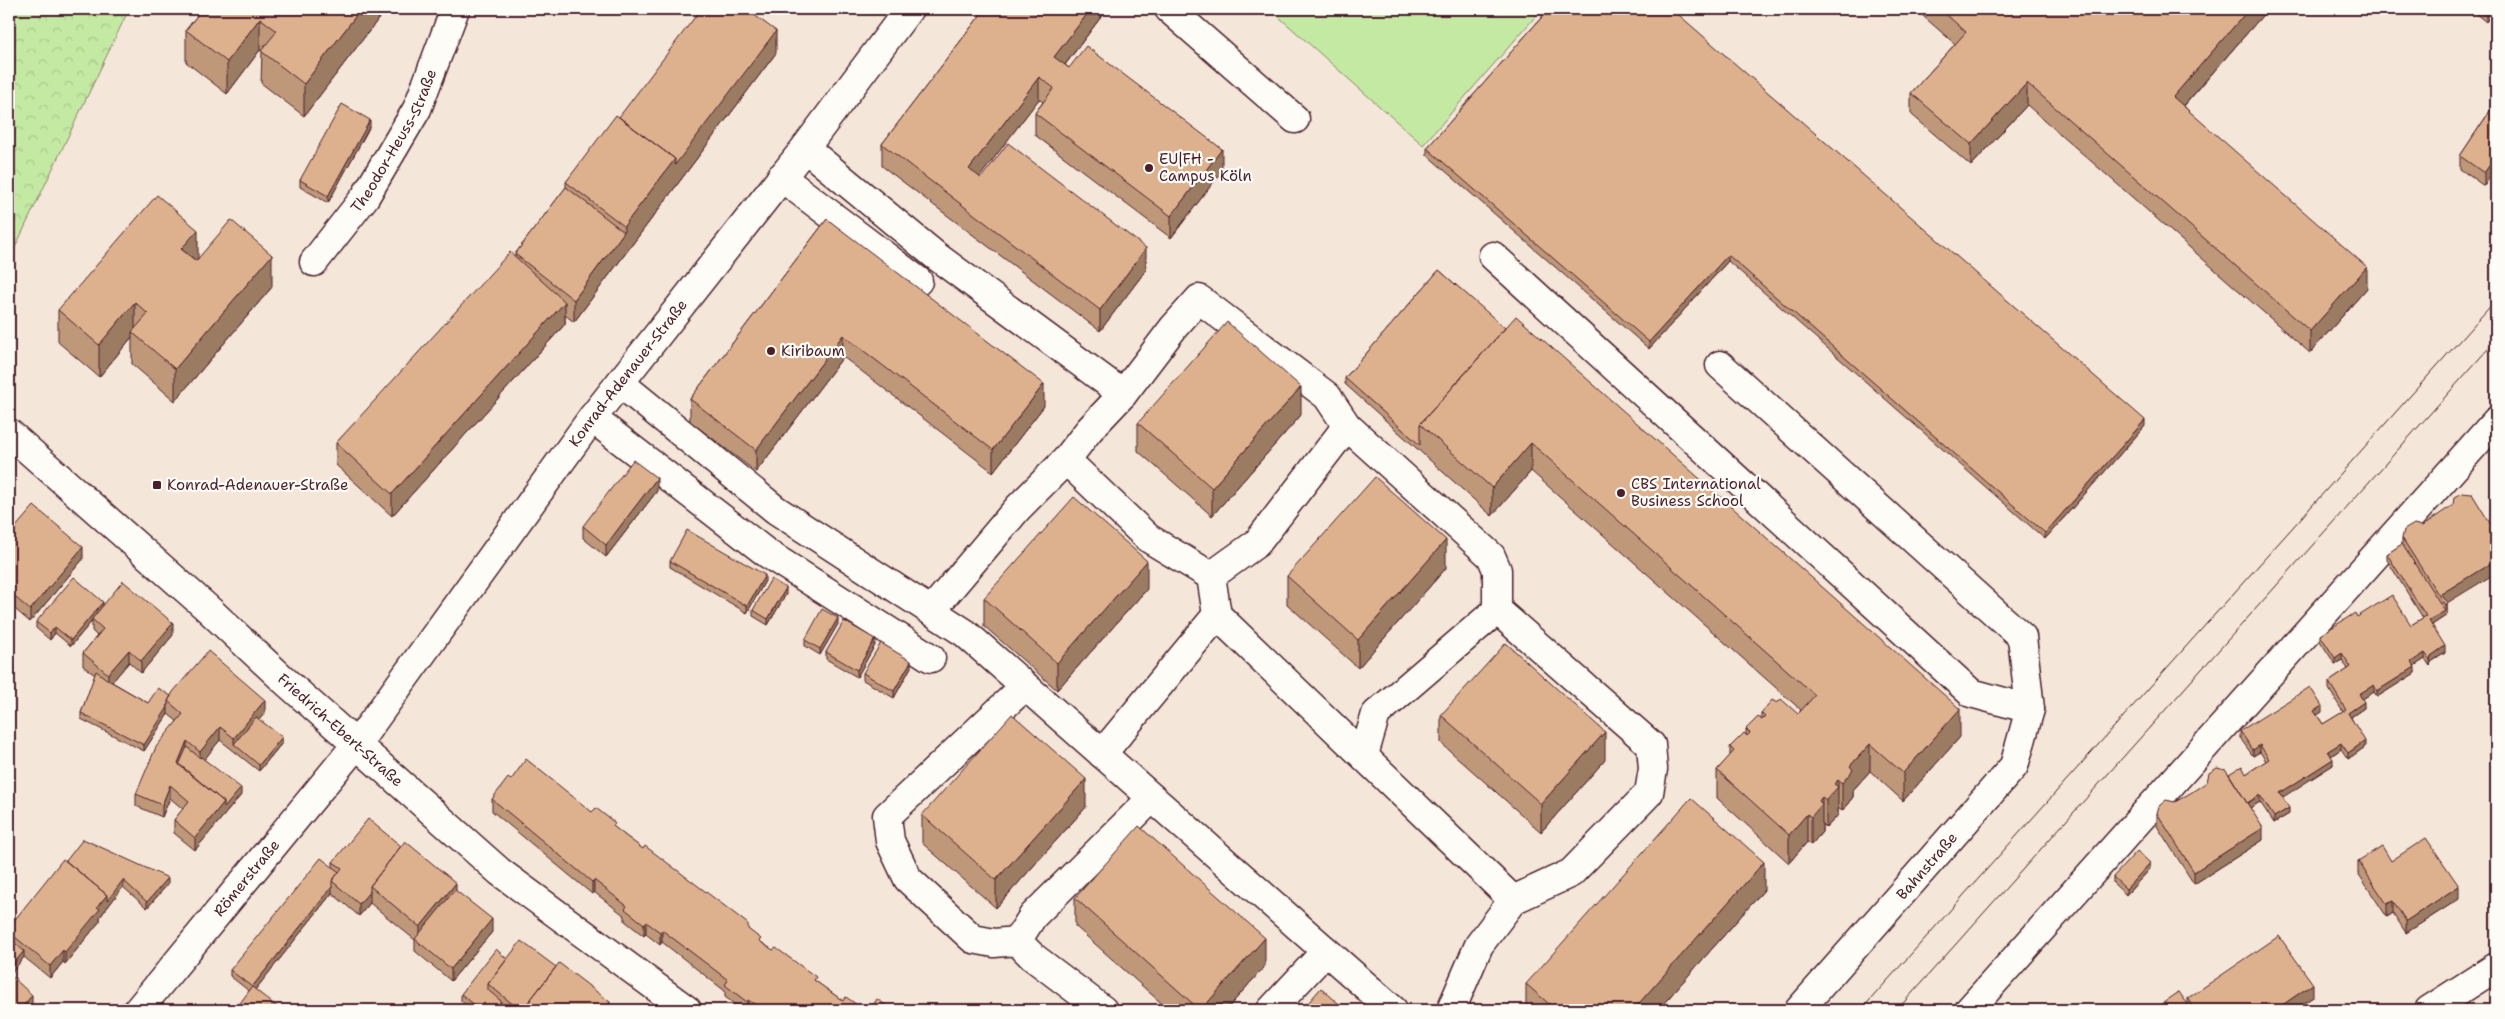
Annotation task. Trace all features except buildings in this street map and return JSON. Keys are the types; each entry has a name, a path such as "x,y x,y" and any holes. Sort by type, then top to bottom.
{"street":[{"name":"Theodor-Heuss-Straße","path":"314,262 365,197 417,109 455,9"},
{"name":"Konrad-Adenauer-Straße","path":"356,745 592,418 782,178 909,9"},
{"path":"1169,9 1295,119"},
{"path":"805,148 936,256 1123,394"},
{"path":"782,178 918,281"},
{"path":"1493,256 1971,692 2030,709 2022,637 1720,364"},
{"path":"931,611 1018,508 1066,460 1089,430 1123,394 1198,299 1327,396 1347,426 1491,556 1497,570 1497,610 1651,745 1653,769 1649,793 1571,873 1513,900 1479,945 1451,1010"},
{"path":"620,384 776,510 965,633 1393,1010"},
{"path":"592,418 768,554 931,658"},
{"path":"1969,1010 2496,421"},
{"path":"1211,576 1257,543 1347,426"},
{"name":"Friedrich-Ebert-Straße","path":"9,433 206,607 356,745 500,872 686,1010"},
{"path":"1066,460 1148,538 1211,576"},
{"path":"1211,576 1217,615 1513,900"},
{"path":"1364,756 1376,714 1497,610"},
{"path":"1102,754 1217,615"},
{"path":"1025,686 887,816 890,841 908,879 973,939 994,943 1017,941 1033,957 1104,1010"},
{"name":"Bahnstraße","path":"1799,1010 2014,766 2030,709"},
{"name":"Römerstraße","path":"138,1010 356,745"},
{"path":"1017,941 1033,916 1152,798"},
{"path":"1271,1010 1326,951"},
{"path":"2429,1010 2496,967"}],"green space":[{"path":"9,9 129,9 9,260"},
{"path":"1270,9 1542,9 1423,145"}],"tram line":[{"path":"1861,1010 2496,300"},
{"path":"1897,1010 2496,340"}],"place":[{"name":"EU|FH - Campus Köln","path":"1149,168"},
{"name":"Kiribaum","path":"771,351"},
{"name":"Konrad-Adenauer-Straße","path":"157,485"},
{"name":"CBS International Business School","path":"1621,493"}]}
